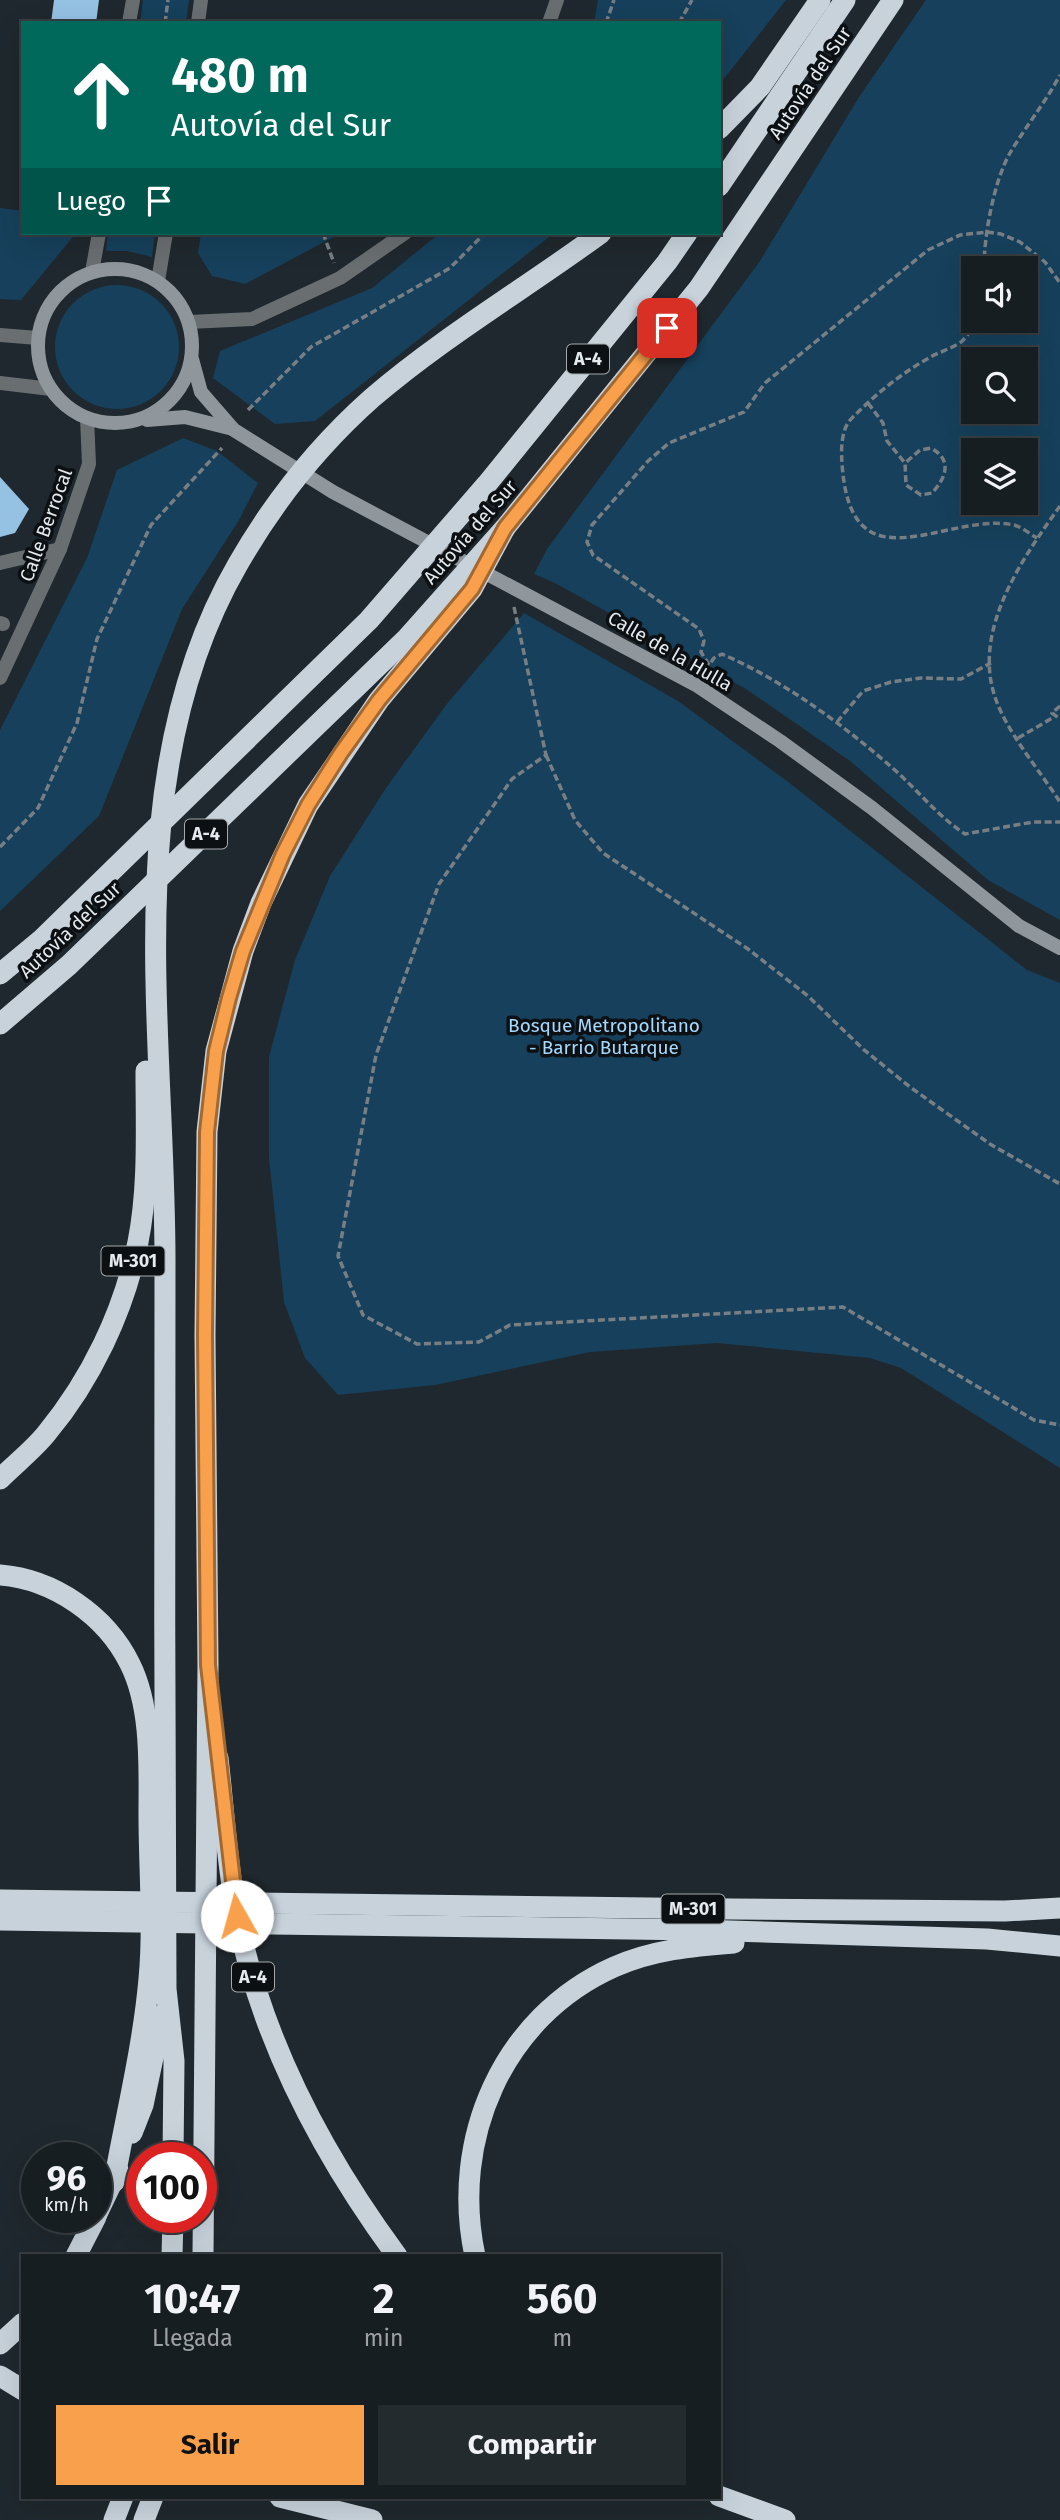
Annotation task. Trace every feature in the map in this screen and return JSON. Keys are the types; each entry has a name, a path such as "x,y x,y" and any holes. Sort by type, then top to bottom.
{"highway":[{"path":"721,127 760,88 820,0"},
{"name":"Autovía del Sur","path":"721,183 845,0"},
{"name":"Autovía del Sur","path":"0,1024 69,965 412,647 699,288 893,0"},
{"path":"173,2142 174,2061 166,1989 165,1231 158,1004 158,880 162,803 170,746 183,691 214,609 278,501 333,436 374,397 436,349 598,235"},
{"name":"Autovía del Sur","path":"0,974 42,939 369,620 487,484 667,262 686,235"},
{"path":"203,2254 208,1665 207,1132 216,1051 243,951 289,842 308,805 412,647"},
{"name":"M-301","path":"0,1479 45,1435 76,1392 107,1337 125,1294 138,1241 146,1135 146,1060 158,1004"},
{"path":"0,1575 16,1576 62,1592 102,1625 130,1664 141,1700 149,1759 149,1978 114,2182"},
{"name":"A-4","path":"208,1665 237,1916 255,1987 310,2123 359,2204 396,2254"},
{"name":"M-301","path":"0,1900 60,1912 328,1927 697,1930 987,1939 1060,1946"},
{"name":"M-301","path":"0,1920 60,1912 326,1905 992,1911 1060,1908"},
{"name":"M-301","path":"475,2254 467,2220 468,2171 476,2131 490,2092 508,2058 542,2016 573,1991 613,1967 650,1955 690,1946 824,1935"},
{"path":"112,2186 142,2105 166,1989"},
{"path":"77,2254 88,2233"},
{"path":"172,2254 173,2233"},
{"path":"0,2344 21,2325"},
{"path":"0,2376 21,2389"},
{"path":"721,2494 777,2517"},
{"path":"114,2520 122,2499"},
{"path":"144,2520 152,2499"},
{"path":"288,2499 372,2520"}],"street":[{"path":"129,21 133,0"},
{"path":"198,21 201,0"},
{"path":"550,21 557,0"},
{"path":"92,272 99,235"},
{"path":"158,281 166,235"},
{"path":"189,322 252,318 340,278 402,235"},
{"path":"126,269 158,281 177,299 189,322 192,359 201,391 234,430 185,417 111,423 87,418 61,401 51,389 38,356 38,338 47,309 66,286 92,272 126,269"},
{"path":"0,335 38,338"},
{"path":"135,421 155,412 173,398 185,380 192,359"},
{"path":"0,383 51,389"},
{"name":"Calle Berrocal","path":"0,678 60,549 89,464 87,418"},
{"name":"Calle de la Hulla","path":"234,430 333,492 696,685 780,741 872,808 1018,926 1060,948"},
{"path":"0,563 60,549"}],"path":[{"path":"165,21 168,0"},
{"path":"607,21 614,0"},
{"path":"680,21 692,0"},
{"path":"985,256 987,232 1009,155 1046,102 1060,75"},
{"path":"709,665 701,652 704,641 699,629 593,555 587,542 592,525 648,461 669,443 744,412 765,383 928,250 960,235 987,232 1020,242 1045,262 1060,284"},
{"path":"324,235 340,278"},
{"path":"248,410 311,348 450,268 483,235"},
{"path":"967,333 962,341 885,386 848,421 841,449 844,491 862,526 893,540 923,538 975,525 999,523 1017,526 1037,538"},
{"path":"868,403 883,423 887,441 905,463 906,485 921,495 932,493 946,472 939,452 931,448 920,450 905,463"},
{"path":"0,847 37,808 43,796 77,723 96,639 151,525 222,448"},
{"path":"1060,506 1037,538 999,606 990,649 994,696 1060,802"},
{"path":"509,584 545,755 575,820 603,853 748,949 808,996 863,1049 920,1094 990,1144 1060,1184"},
{"path":"696,685 714,658 722,654 743,663 837,722 900,775 946,822 965,834 1033,822 1060,822"},
{"path":"837,722 863,691 891,682 921,678 961,679 991,663"},
{"path":"1054,717 1053,710 1060,706"},
{"path":"1018,738 1054,717 1060,719"},
{"path":"545,755 512,779 439,884 376,1055 338,1256 363,1315 417,1344 480,1342 510,1325 843,1307 1034,1420 1060,1425"}],"green space":[{"path":"143,0 189,0 186,21 140,21"},
{"path":"598,0 786,0 721,82 721,21 594,21"},
{"path":"926,0 1060,0 1060,920 988,880 850,761 746,689 555,583 534,574 547,549 760,261 859,97"},
{"path":"0,208 21,211 21,235 74,235 21,300 0,299"},
{"path":"108,235 155,235 152,257 127,251 106,251"},
{"path":"201,235 337,235 245,284 212,276 198,253"},
{"path":"438,235 551,235 315,421 275,424 213,378 220,351 372,288"},
{"path":"117,285 141,289 161,303 175,323 179,347 175,371 161,391 141,405 117,409 93,405 73,391 59,371 55,347 59,323 73,303 93,289"},
{"path":"183,438 217,451 258,483 239,520 182,609 99,816 0,911 0,730 87,558 117,470"},
{"name":"Bosque Metropolitano - Barrio Butarque","path":"524,613 678,701 787,781 1027,970 1060,983 1060,1468 901,1368 870,1358 717,1343 590,1352 435,1385 338,1395 305,1358 284,1302 269,1158 269,1057 295,960 330,876 386,788 446,705"}],"building":[{"path":"54,0 99,0 96,21 51,21"},
{"path":"0,477 29,509 15,533 0,537"}],"route":[{"path":"237,1916 208,1665 205,1336 207,1132 216,1051 229,998 243,951 283,854 308,805 341,753 379,700 472,589 505,528 667,328"}]}
